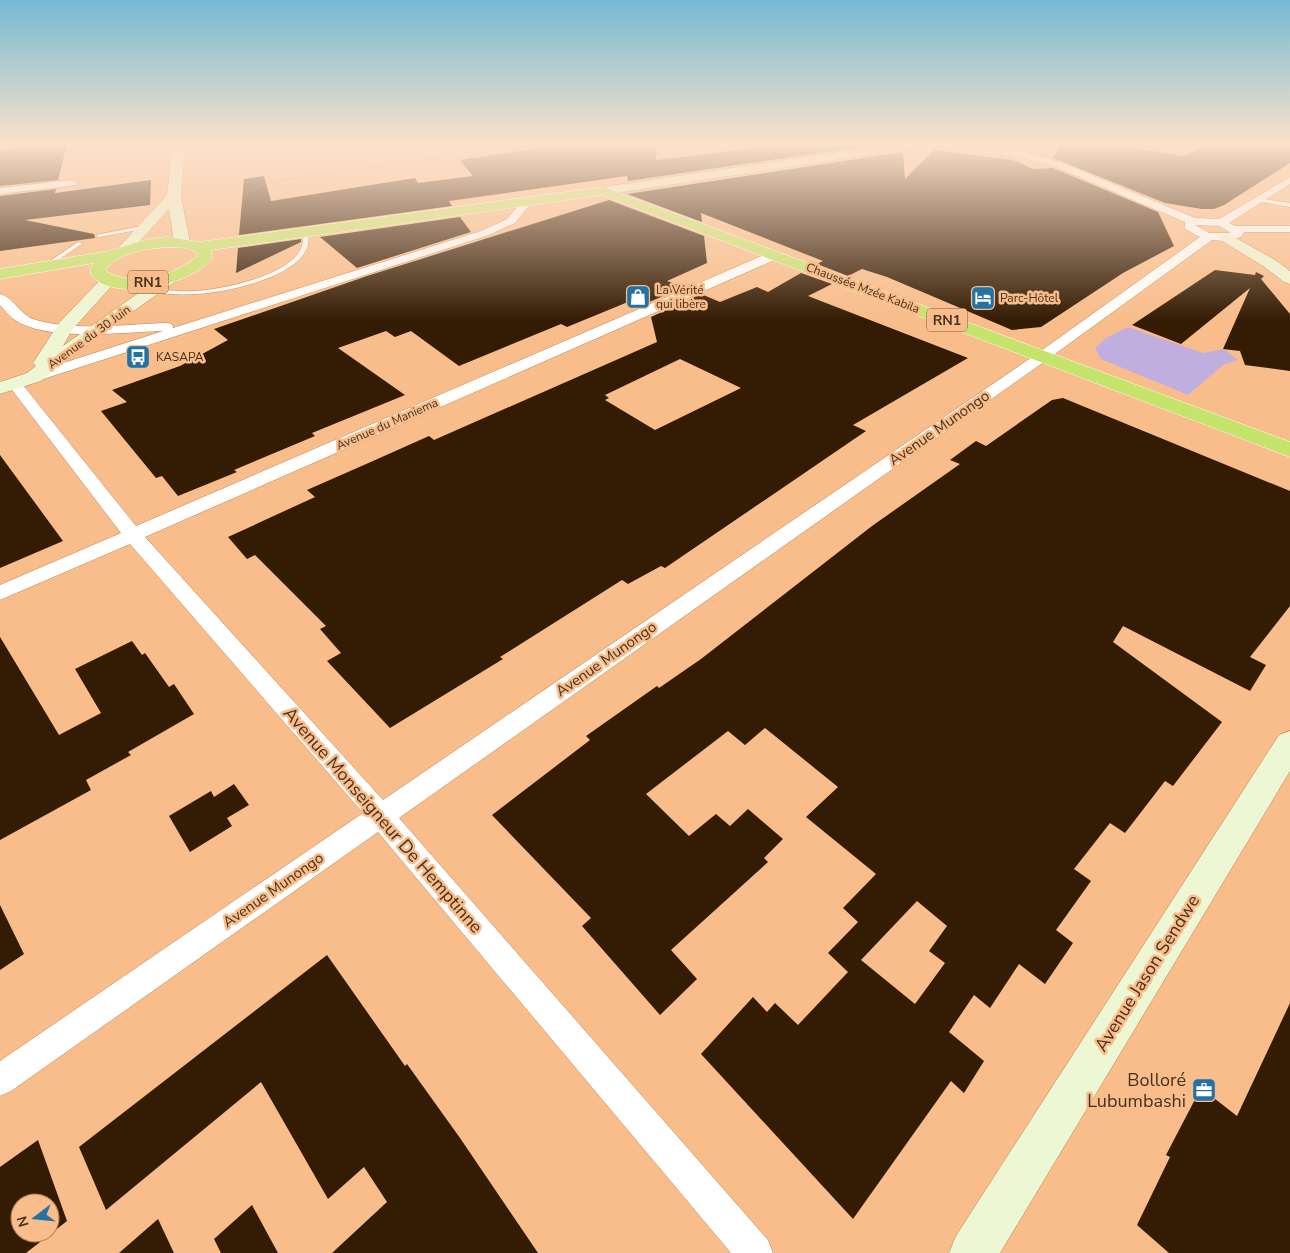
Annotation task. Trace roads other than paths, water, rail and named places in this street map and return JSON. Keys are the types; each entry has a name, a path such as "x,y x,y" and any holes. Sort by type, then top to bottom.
{"highway":[{"name":"RN1","path":"0,274 118,253 153,243 182,242 198,246 518,202"},
{"name":"Chaussée Mzée Kabila","path":"634,202 1290,450"},
{"name":"RN1","path":"0,280 107,279 138,283 179,274 303,233"},
{"name":"RN1","path":"179,274 204,258 203,250 198,246"},
{"name":"RN1","path":"107,279 99,274 98,268 118,253"}],"main road":[{"path":"118,253 146,227 168,202"},
{"path":"175,202 182,242"},
{"path":"1223,231 1290,279"},
{"name":"Avenue du 30 Juin","path":"16,383 179,274"},
{"path":"16,383 107,279"},
{"name":"Avenue Jason Sendwe","path":"973,1253 1290,744"}],"street":[{"path":"16,383 485,233 511,221 527,202"},
{"path":"1147,202 1193,222 1223,231"},
{"name":"Avenue Munongo","path":"0,1080 1223,231 1255,202"},
{"path":"1193,222 1189,224 1189,227 1223,231 1290,229"},
{"name":"Avenue du Maniema","path":"0,593 775,255"},
{"path":"0,298 13,312 28,322 44,325 65,327 190,327"},
{"name":"Avenue Monseigneur De Hemptinne","path":"16,383 133,535 380,815 755,1253"}],"lane":[{"path":"1274,202 1290,205"},
{"path":"99,235 146,227"},
{"path":"153,292 211,292 266,276 283,269 304,250 303,233"},
{"path":"46,266 80,243"}],"place":[{"name":"La Vérité qui libère","path":"638,297"},
{"name":"Parc-Hôtel","path":"983,298"},
{"name":"KASAPA","path":"138,357"},
{"name":"Bolloré Lubumbashi","path":"1204,1090"}]}
